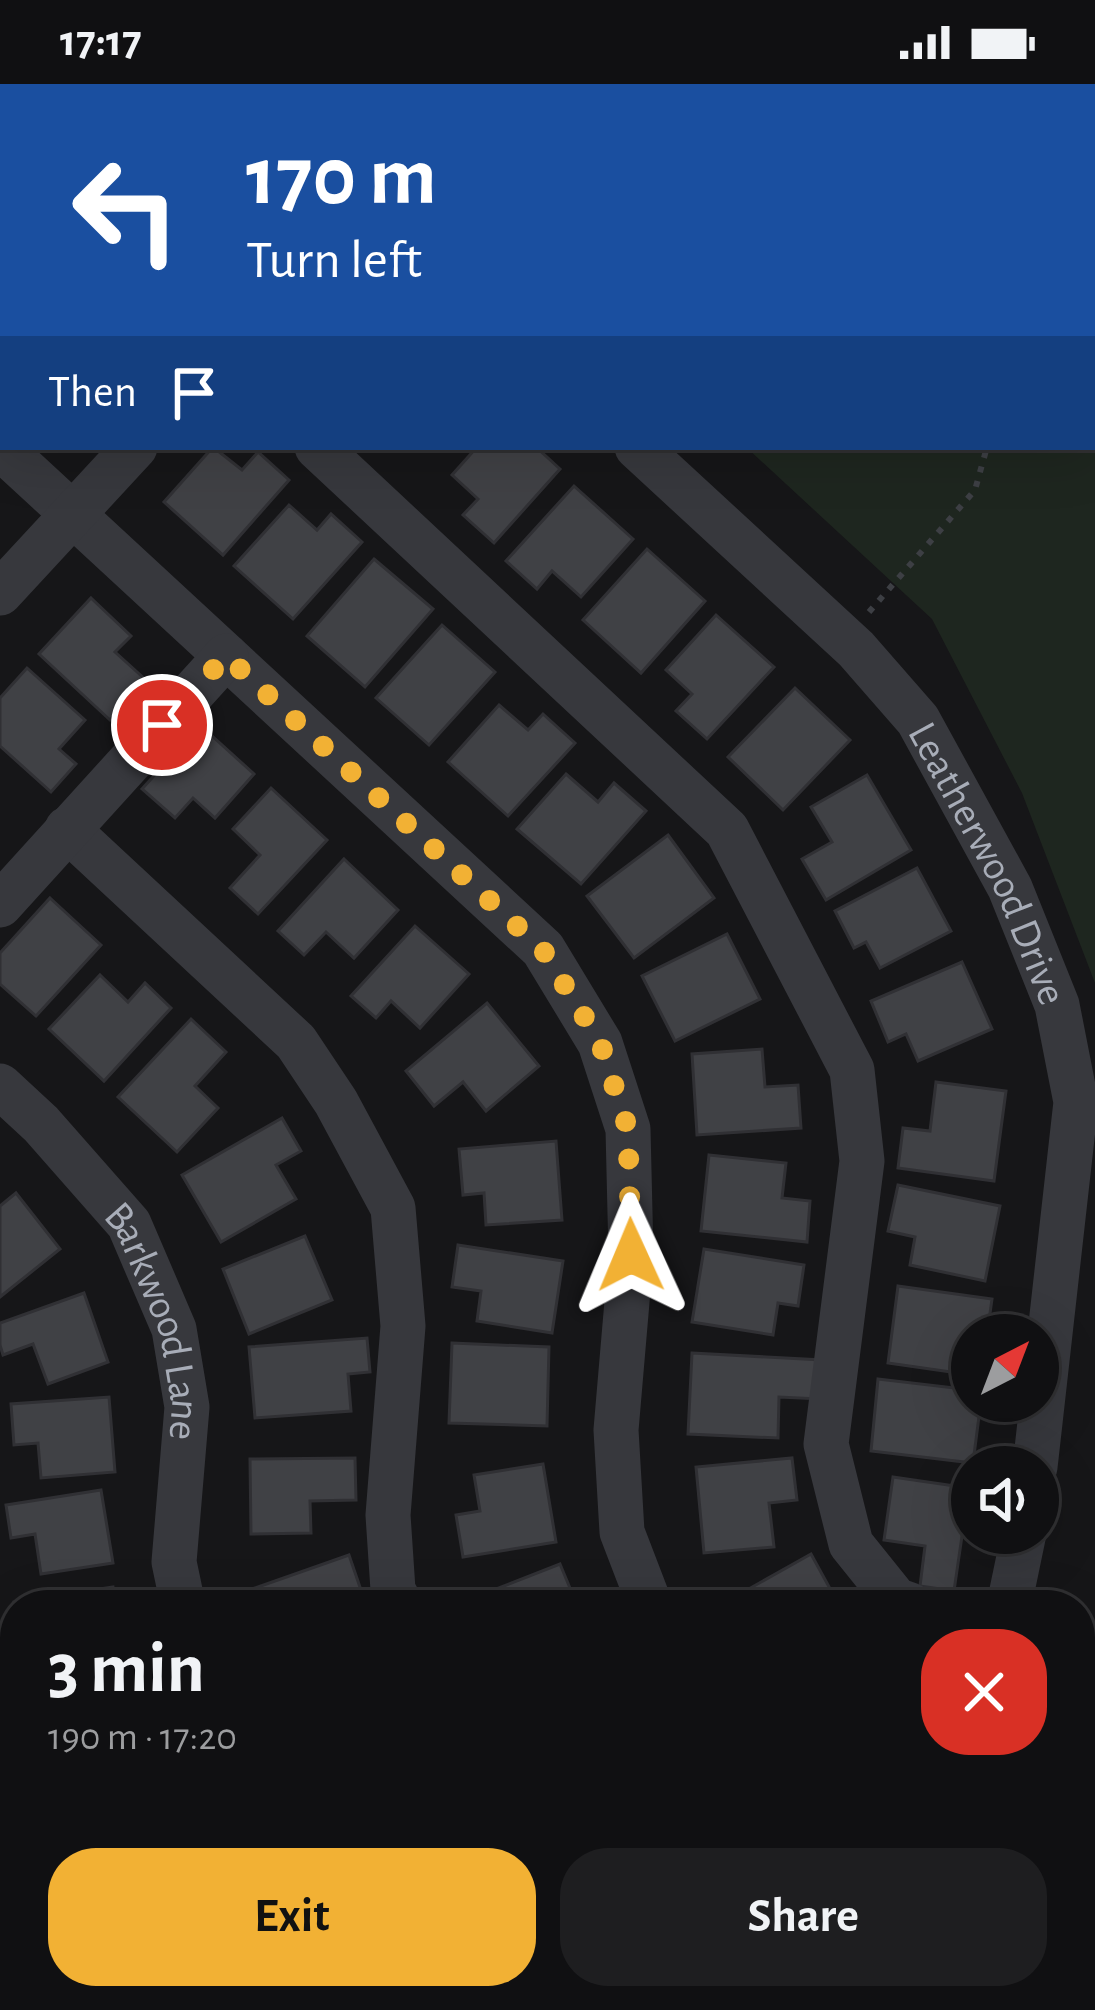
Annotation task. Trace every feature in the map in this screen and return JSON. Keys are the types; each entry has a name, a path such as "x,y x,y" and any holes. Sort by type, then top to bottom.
{"street":[{"path":"3,450 543,950 600,1042 628,1129 631,1255 616,1430 622,1532 644,1590"},
{"path":"0,593 132,450"},
{"path":"320,450 727,830 852,1070 862,1160 826,1444 851,1544 888,1590"},
{"name":"Leatherwood Drive","path":"640,450 845,639 918,720 1010,888 1057,1005 1076,1102 1037,1446"},
{"path":"0,905 226,656"},
{"path":"67,830 296,1042 336,1102 393,1208 403,1325 388,1515 393,1590"},
{"name":"Barkwood Lane","path":"0,1086 41,1124 129,1224 174,1329 187,1407 174,1562 180,1590"},
{"path":"1012,1590 1020,1554"}],"path":[{"path":"845,639 975,490 986,450"}],"shaded area":[{"path":"749,450 1095,450 1095,983 1022,793 932,619"}],"building":[{"path":"210,450 242,470 258,452 289,480 223,555 164,502"},
{"path":"474,450 539,450 560,469 494,543 463,515 478,499 452,475"},
{"path":"574,486 633,539 581,597 552,571 537,589 506,561"},
{"path":"289,505 317,530 331,514 362,542 293,619 234,566"},
{"path":"647,549 705,601 641,673 583,620"},
{"path":"374,559 433,609 365,687 307,636"},
{"path":"91,598 131,636 115,652 147,681 110,720 39,654"},
{"path":"716,615 774,667 707,739 676,711 692,694 666,670"},
{"path":"442,625 495,672 429,745 376,698"},
{"path":"27,668 85,720 59,749 76,764 51,792 0,746 0,698"},
{"path":"795,688 850,740 783,810 728,757"},
{"path":"499,705 528,730 543,714 575,743 508,816 448,762"},
{"path":"200,725 254,774 215,818 193,798 175,818 142,789"},
{"path":"566,774 598,802 614,783 646,811 581,884 517,829"},
{"path":"867,775 911,850 826,900 802,859 832,842 811,807"},
{"path":"271,788 327,840 258,914 230,888 260,855 233,829"},
{"path":"668,835 714,898 634,958 587,896"},
{"path":"344,859 398,910 354,958 326,932 304,955 278,931"},
{"path":"917,868 951,931 880,968 866,942 854,948 835,911"},
{"path":"50,898 101,945 36,1016 0,984 0,953"},
{"path":"415,926 469,974 420,1028 391,1001 376,1018 351,996"},
{"path":"727,934 760,999 675,1041 642,976"},
{"path":"962,962 992,1029 918,1061 906,1034 888,1042 871,1001"},
{"path":"100,975 128,1002 145,983 171,1008 104,1081 49,1029"},
{"path":"487,1003 539,1066 486,1111 463,1082 434,1106 406,1071"},
{"path":"191,1019 226,1052 195,1086 218,1108 177,1152 118,1097"},
{"path":"762,1049 765,1087 798,1085 801,1128 697,1135 692,1054"},
{"path":"936,1082 1006,1091 994,1181 898,1168 903,1128 930,1131"},
{"path":"282,1118 301,1151 276,1165 296,1199 221,1242 182,1175"},
{"path":"556,1141 562,1220 486,1225 484,1193 463,1195 459,1149"},
{"path":"709,1155 786,1163 782,1198 810,1201 807,1242 701,1231"},
{"path":"898,1185 1000,1206 985,1281 910,1265 915,1237 888,1231"},
{"path":"16,1193 60,1249 0,1297 0,1206"},
{"path":"305,1236 332,1300 249,1334 223,1269"},
{"path":"458,1245 563,1261 552,1333 477,1321 481,1291 452,1287"},
{"path":"704,1249 804,1265 798,1306 778,1303 773,1335 692,1322"},
{"path":"898,1286 992,1299 990,1314 951,1314 951,1372 888,1363"},
{"path":"84,1293 108,1362 48,1384 33,1344 3,1355 0,1323"},
{"path":"367,1338 370,1372 348,1374 351,1411 255,1418 249,1347"},
{"path":"452,1343 549,1347 547,1426 449,1423"},
{"path":"692,1353 822,1360 820,1399 779,1397 778,1438 688,1434"},
{"path":"878,1379 951,1388 951,1422 978,1422 975,1446 951,1446 951,1460 871,1451"},
{"path":"109,1397 115,1472 41,1478 38,1443 14,1445 11,1404"},
{"path":"355,1458 356,1500 310,1501 311,1533 251,1534 250,1459"},
{"path":"792,1458 797,1500 769,1503 774,1547 704,1553 696,1467"},
{"path":"543,1464 556,1542 463,1557 456,1515 480,1511 474,1475"},
{"path":"893,1477 951,1485 951,1554 959,1554 954,1590 920,1586 925,1546 884,1540"},
{"path":"101,1490 113,1563 41,1574 35,1534 11,1538 6,1505"},
{"path":"811,1554 831,1590 747,1590"},
{"path":"349,1555 361,1590 256,1590"},
{"path":"560,1564 571,1590 494,1590"}],"route":[{"path":"162,725 226,656 543,950 600,1042 628,1129 631,1255"}]}
